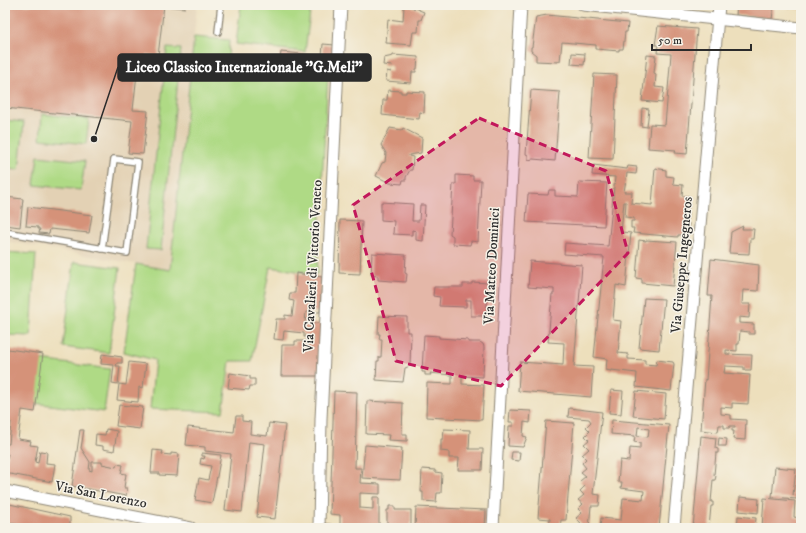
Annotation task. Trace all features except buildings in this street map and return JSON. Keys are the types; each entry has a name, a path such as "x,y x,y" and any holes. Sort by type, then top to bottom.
{"street":[{"name":"Via Cavalieri di Vittorio Veneto","path":"319,528 321,419 341,5"},
{"name":"Via Matteo Dominici","path":"493,528 521,5"},
{"path":"583,5 801,28"},
{"name":"Via Giuseppe Ingegneros","path":"674,528 719,5"},
{"name":"Via San Lorenzo","path":"5,491 191,528"}],"lane":[{"path":"218,32 221,5"},
{"path":"5,232 127,254 138,162 114,159 102,249"}],"highlighted area":[{"path":"479,118 606,171 628,253 501,386 396,361 353,205"}],"shaded area":[{"path":"5,5 197,5 170,270 5,241"}],"green space":[{"path":"241,5 311,5 305,52 236,44"},
{"path":"194,37 229,40 228,62 328,75 317,274 270,267 252,361 230,361 223,412 150,409 155,360 124,352 136,264 170,270"},
{"path":"167,48 181,49 161,250 146,249"},
{"path":"42,114 89,119 86,144 40,139"},
{"path":"5,120 24,122 19,170 5,169"},
{"path":"38,156 85,161 81,190 34,185"},
{"path":"5,252 36,254 31,336 5,335"},
{"path":"74,262 120,268 109,353 63,347"},
{"path":"40,360 110,369 104,412 34,403"}],"place":[{"name":"Liceo Classico Internazionale \"G.Meli\"","path":"94,139"}]}
